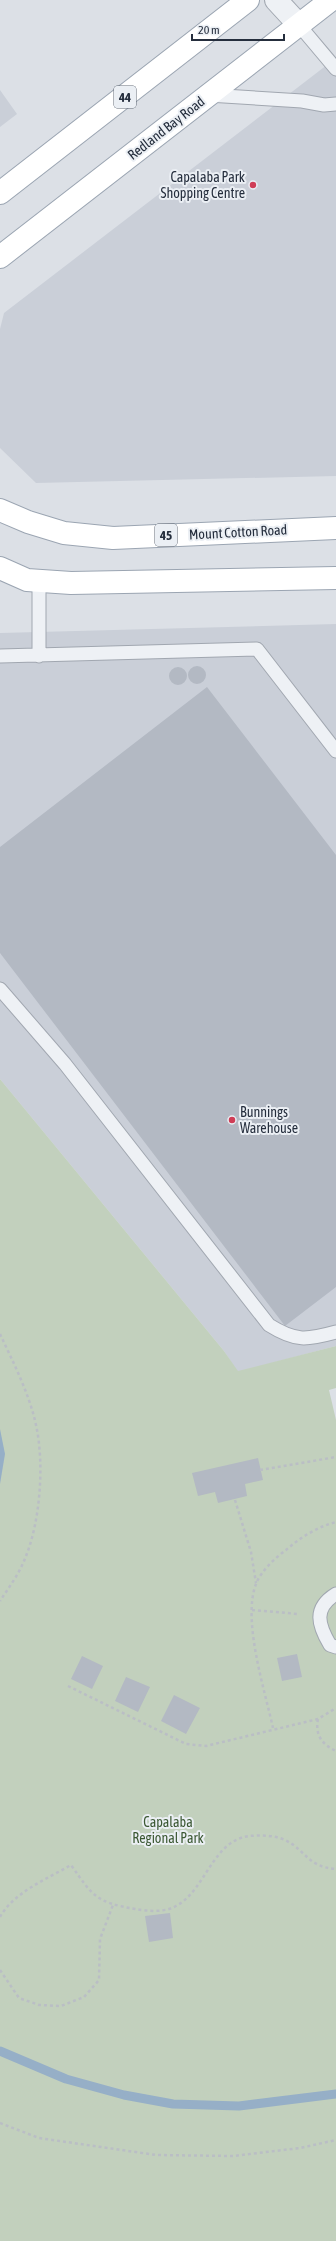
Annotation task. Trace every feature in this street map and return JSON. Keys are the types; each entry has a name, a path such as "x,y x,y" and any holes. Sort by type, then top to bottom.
{"main road":[{"name":"44","path":"0,193 248,0"},
{"name":"Redland Bay Road","path":"0,256 299,25 331,3"},
{"name":"Mount Cotton Road","path":"0,510 28,522 64,533 113,538 336,528"},
{"path":"0,568 33,580"},
{"path":"0,575 33,580 70,583 336,578"}],"street":[{"path":"276,0 299,25"}],"lane":[{"path":"299,25 336,69"},
{"path":"208,95 302,101 324,105 336,104"},
{"path":"33,580 39,656"},
{"path":"0,656 257,649 336,751"},
{"path":"0,989 65,1064 269,1325 286,1336 316,1337 336,1332"},
{"path":"336,1594 328,1599 319,1616 322,1631 330,1645 336,1647"}],"path":[{"path":"0,1334 22,1381 37,1430 41,1471 33,1529 26,1556 15,1578 0,1601"},
{"path":"260,1470 336,1457"},
{"path":"235,1500 251,1552 256,1584 252,1610 256,1650 273,1728"},
{"path":"256,1584 273,1561 301,1537 336,1522"},
{"path":"252,1610 319,1616"},
{"path":"68,1686 186,1744 206,1746 273,1728 318,1719 336,1708"},
{"path":"318,1719 316,1729 323,1742 336,1751"},
{"path":"0,1917 5,1908 15,1899 71,1865 87,1888 97,1898 113,1905 151,1912 176,1907 189,1895 231,1842 248,1836 268,1835 285,1840 306,1858 323,1868 336,1869"},
{"path":"0,1970 19,1998 39,2005 61,2006 84,1997 99,1980 100,1939 113,1905"},
{"path":"0,2123 39,2138 156,2155 233,2156 300,2148 336,2140"}],"shaded area":[{"name":"Capalaba Park Shopping Centre","path":"336,58 336,476 36,483 0,448 0,329 4,313"},
{"path":"0,90 17,114 0,127"},
{"name":"Bunnings Warehouse","path":"336,624 336,1346 238,1372 224,1351 0,1079 0,633"}],"green space":[{"name":"Capalaba Regional Park","path":"0,1079 224,1351 238,1371 336,1346 336,1388 329,1390 336,1420 336,2241 0,2241"}],"water":[{"path":"0,1429 5,1454 0,1484"}],"building":[{"path":"193,666 201,666 206,671 204,682 201,684 193,684 188,679 188,671"},
{"path":"174,667 182,667 187,672 185,683 182,685 174,685 169,680 169,672"},
{"name":"Bunnings Warehouse","path":"207,687 336,855 336,1287 285,1326 0,953 0,847"},
{"path":"258,1458 263,1480 245,1484 247,1496 218,1503 215,1492 198,1496 192,1473"},
{"path":"297,1654 302,1677 282,1681 277,1658"},
{"path":"82,1656 103,1666 92,1689 71,1679"},
{"path":"126,1677 150,1687 138,1712 115,1701"},
{"path":"174,1695 200,1708 186,1734 161,1721"},
{"path":"170,1913 173,1938 149,1942 145,1916"}],"waterway":[{"path":"0,2051 66,2079 124,2095 173,2104 239,2106 336,2094"}],"place":[{"name":"Capalaba Park Shopping Centre","path":"253,185"},
{"name":"Bunnings Warehouse","path":"232,1120"}]}
